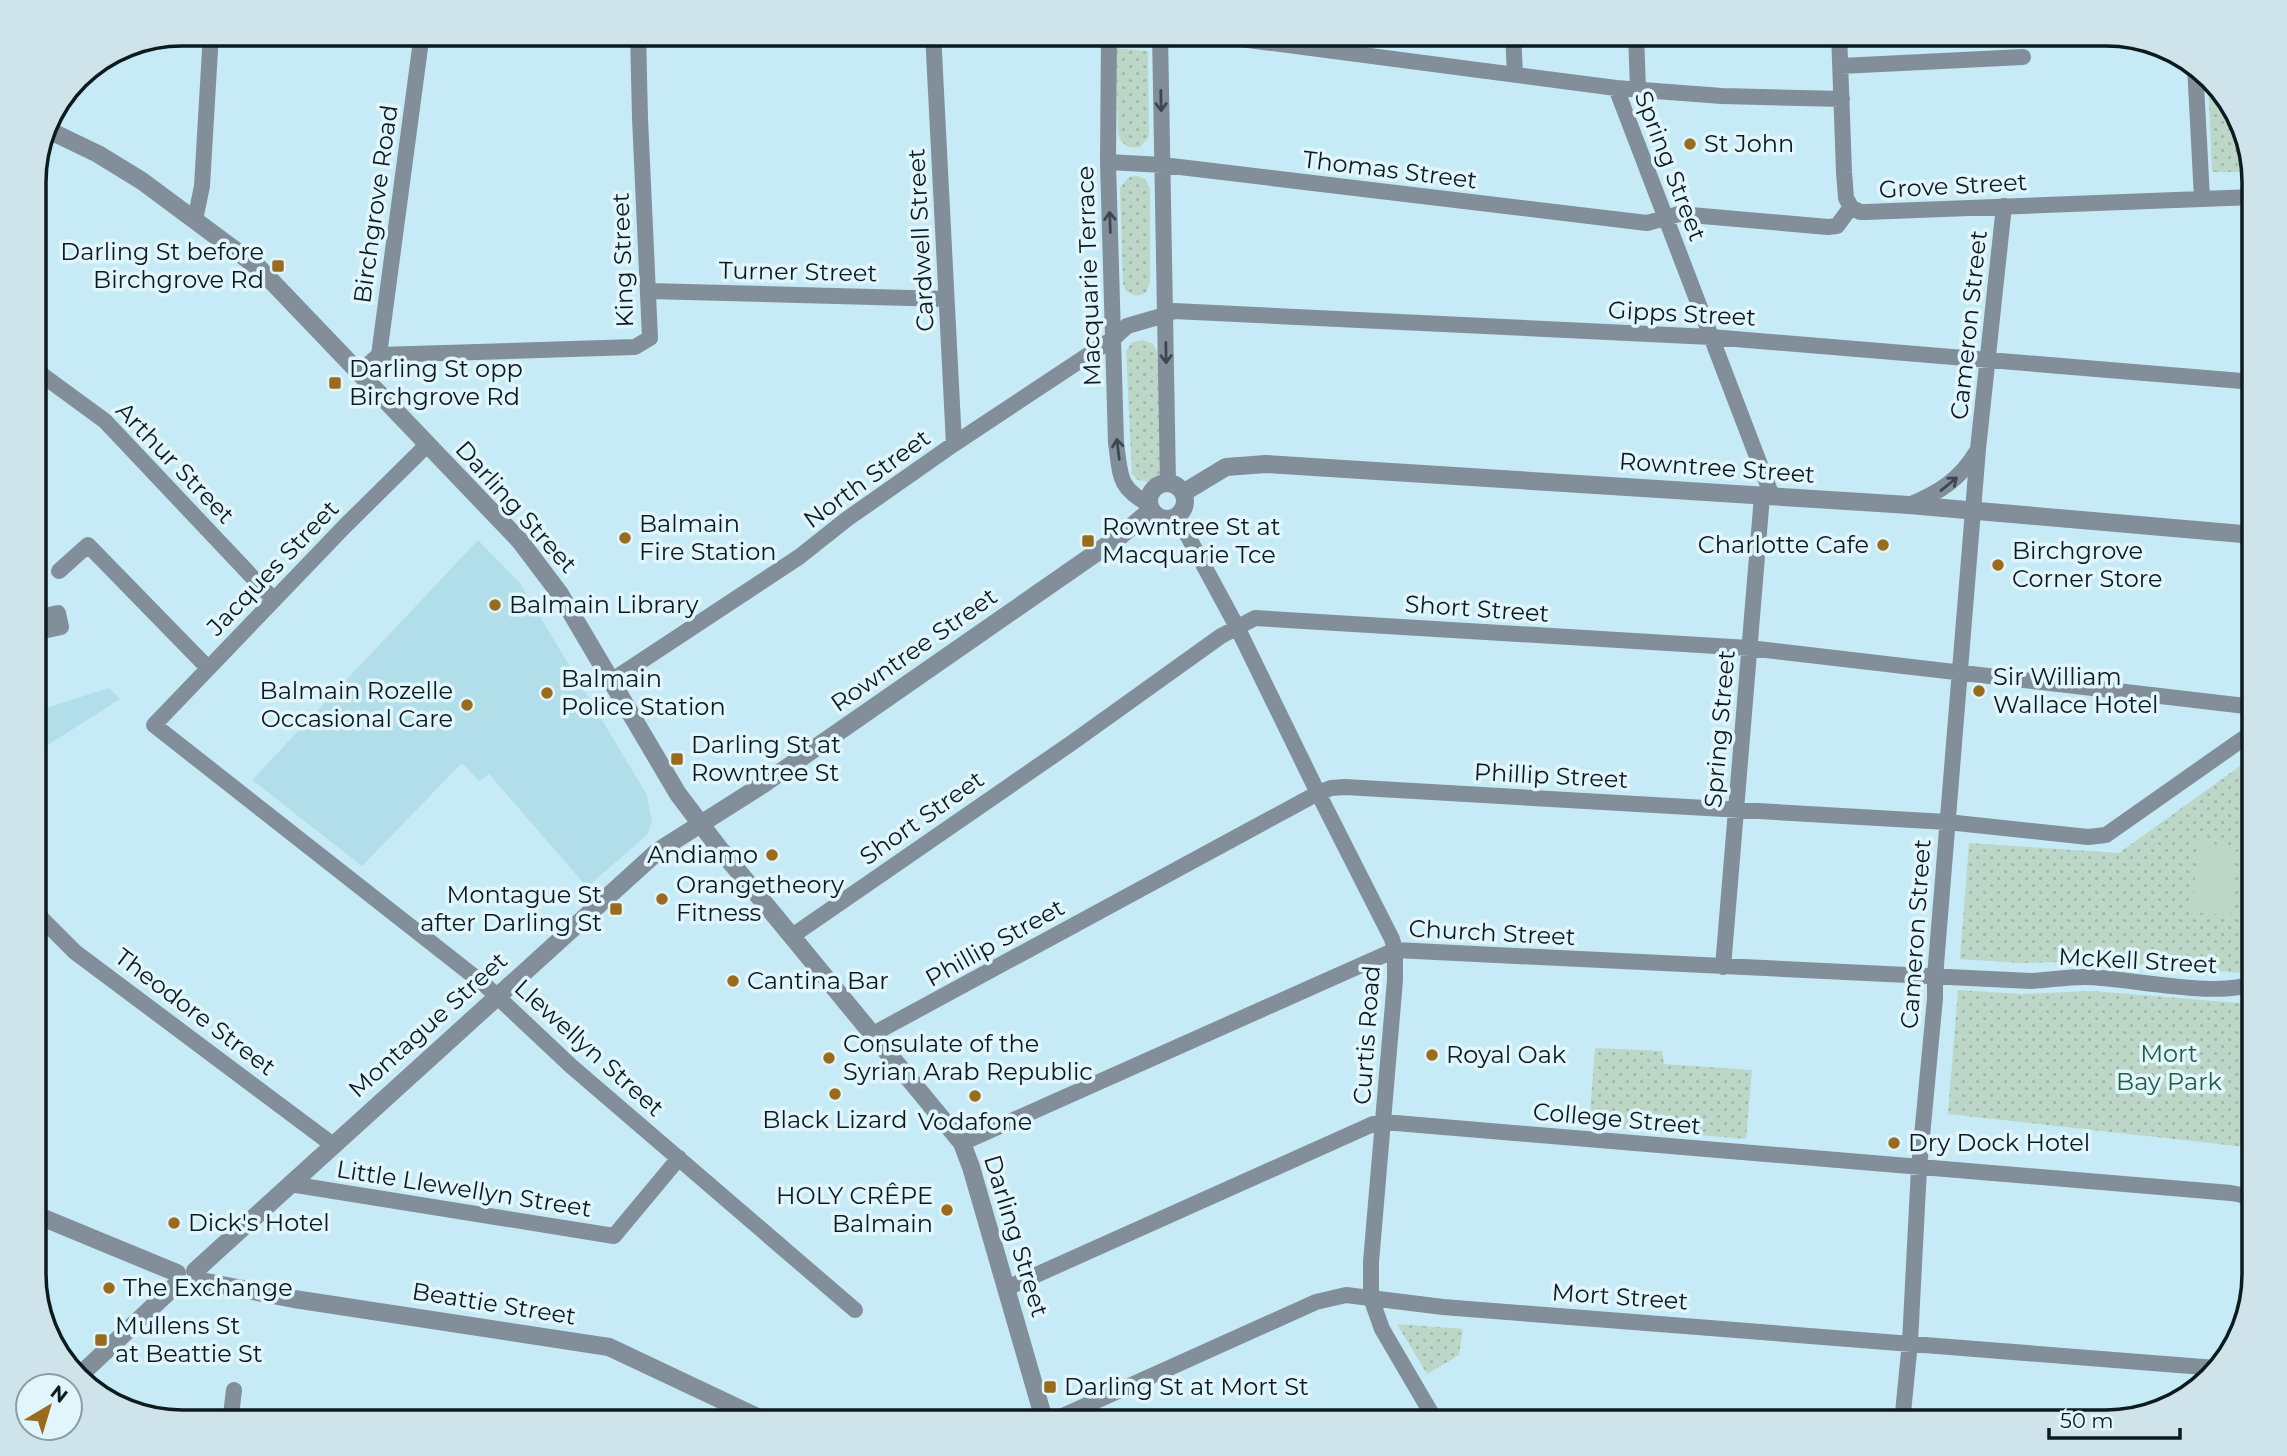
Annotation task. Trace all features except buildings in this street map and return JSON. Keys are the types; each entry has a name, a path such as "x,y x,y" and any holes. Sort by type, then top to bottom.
{"street":[{"path":"195,220 202,186 210,46"},
{"name":"Birchgrove Road","path":"379,355 420,46"},
{"name":"King Street","path":"379,355 635,347 650,338 638,46"},
{"name":"Cardwell Street","path":"934,46 954,444"},
{"name":"Macquarie Terrace","path":"1109,46 1108,162 1116,443 1122,484 1150,507"},
{"path":"1160,46 1168,482"},
{"path":"1296,46 1616,88 1722,96 1842,99"},
{"path":"1514,46 1515,74"},
{"path":"1636,46 1638,89"},
{"path":"1839,46 1846,198 1851,207"},
{"path":"1840,66 2023,57"},
{"path":"2196,80 2202,198"},
{"name":"Spring Street","path":"1616,88 1711,337 1767,496 1749,649 1723,967"},
{"name":"Darling Street","path":"55,133 109,160 142,181 259,268 520,541 542,568 678,794 962,1143 1042,1410"},
{"name":"Thomas Street","path":"1108,162 1163,165 1647,223 1666,218"},
{"name":"Grove Street","path":"1666,218 1679,214 1828,227 1837,226 1851,207 1866,212 2242,197"},
{"name":"Cameron Street","path":"1903,1410 1910,1342 1919,1168 1935,998 1959,674 1978,449 2004,206"},
{"name":"Turner Street","path":"649,292 946,299"},
{"name":"Gipps Street","path":"1114,338 1126,326 1174,311 1711,337 2242,381"},
{"name":"North Street","path":"611,681 799,557 847,519 954,444 1114,338"},
{"path":"359,373 379,355"},
{"name":"Arthur Street","path":"46,378 105,421 274,600"},
{"name":"Jacques Street","path":"154,725 427,445"},
{"name":"Cameron Street","path":"1909,505 1942,491 1964,471 1978,449"},
{"name":"Rowntree Street","path":"1183,493 1226,467 1266,464 1909,505 2242,534"},
{"path":"1168,482 1183,493 1185,505 1177,516 1164,519 1158,517 1150,507 1153,488 1168,482"},
{"name":"Rowntree Street","path":"701,824 762,785 1119,537 1150,507"},
{"name":"Curtis Road","path":"1177,516 1237,627 1387,926 1395,950 1395,980 1371,1262 1371,1298 1382,1329 1429,1410"},
{"path":"59,571 88,545 208,668"},
{"path":"46,616 58,613 61,627 46,630"},
{"name":"Short Street","path":"792,936 1237,627 1255,618 1749,649 2242,706"},
{"name":"Llewellyn Street","path":"154,725 485,985 571,1066 855,1310"},
{"name":"Phillip Street","path":"873,1034 1331,788 1736,808 1947,822 2088,837 2106,835 2242,739"},
{"name":"Montague Street","path":"85,1370 658,851 701,824"},
{"name":"Theodore Street","path":"46,923 75,952 333,1144"},
{"name":"Church Street","path":"962,1143 1395,950 1935,977"},
{"name":"McKell Street","path":"1935,977 2031,981 2087,977 2186,987 2242,986"},
{"name":"College Street","path":"1007,1288 1373,1124 1384,1122 2242,1195"},
{"name":"Little Llewellyn Street","path":"290,1184 614,1236 679,1158"},
{"name":"Beattie Street","path":"46,1219 186,1277 294,1298 609,1347 742,1410"},
{"name":"Mort Street","path":"1075,1410 1317,1301 1346,1295 1443,1307 2205,1367"},
{"path":"232,1410 234,1390"}],"shaded area":[{"path":"478,540 520,583 647,795 652,822 647,835 587,887 489,774 479,781 462,763 362,866 252,780"},
{"path":"109,688 120,699 46,746 46,708"}],"green space":[{"path":"1116,48 1148,51 1149,137 1140,147 1126,145 1118,133"},
{"path":"2209,93 2234,138 2241,172 2212,172"},
{"path":"1138,176 1146,180 1150,189 1150,283 1146,293 1136,296 1126,291 1123,284 1120,188 1129,177"},
{"path":"1143,340 1153,344 1157,351 1165,473 1152,483 1138,480 1132,474 1126,351 1132,342"},
{"path":"2242,765 2242,973 2100,961 2020,963 1960,959 1969,843 2119,853"},
{"path":"2198,842 2236,847 2230,916 2192,912"},
{"name":"Mort Bay Park","path":"1958,990 2022,994 2092,991 2242,1003 2242,1147 1948,1114"},
{"path":"1595,1048 1662,1051 1664,1064 1752,1070 1746,1139 1589,1126"},
{"path":"1397,1324 1463,1329 1459,1355 1427,1374"}],"place":[{"name":"St John","path":"1690,144"},
{"name":"Darling St before Birchgrove Rd","path":"278,266"},
{"name":"Darling St opp Birchgrove Rd","path":"335,383"},
{"name":"Balmain Fire Station","path":"625,538"},
{"name":"Rowntree St at Macquarie Tce","path":"1088,541"},
{"name":"Charlotte Cafe","path":"1883,545"},
{"name":"Birchgrove Corner Store","path":"1998,565"},
{"name":"Balmain Library","path":"495,605"},
{"name":"Sir William Wallace Hotel","path":"1979,691"},
{"name":"Balmain Police Station","path":"547,693"},
{"name":"Balmain Rozelle Occasional Care","path":"467,705"},
{"name":"Darling St at Rowntree St","path":"677,759"},
{"name":"Andiamo","path":"772,855"},
{"name":"Orangetheory Fitness","path":"662,899"},
{"name":"Montague St after Darling St","path":"616,909"},
{"name":"Cantina Bar","path":"733,981"},
{"name":"Royal Oak","path":"1432,1055"},
{"name":"Consulate of the Syrian Arab Republic","path":"829,1058"},
{"name":"Black Lizard","path":"835,1094"},
{"name":"Vodafone","path":"975,1096"},
{"name":"Dry Dock Hotel","path":"1894,1143"},
{"name":"HOLY CRÊPE Balmain","path":"947,1210"},
{"name":"Dick's Hotel","path":"174,1223"},
{"name":"The Exchange","path":"109,1288"},
{"name":"Mullens St at Beattie St","path":"101,1340"},
{"name":"Darling St at Mort St","path":"1050,1387"}]}
